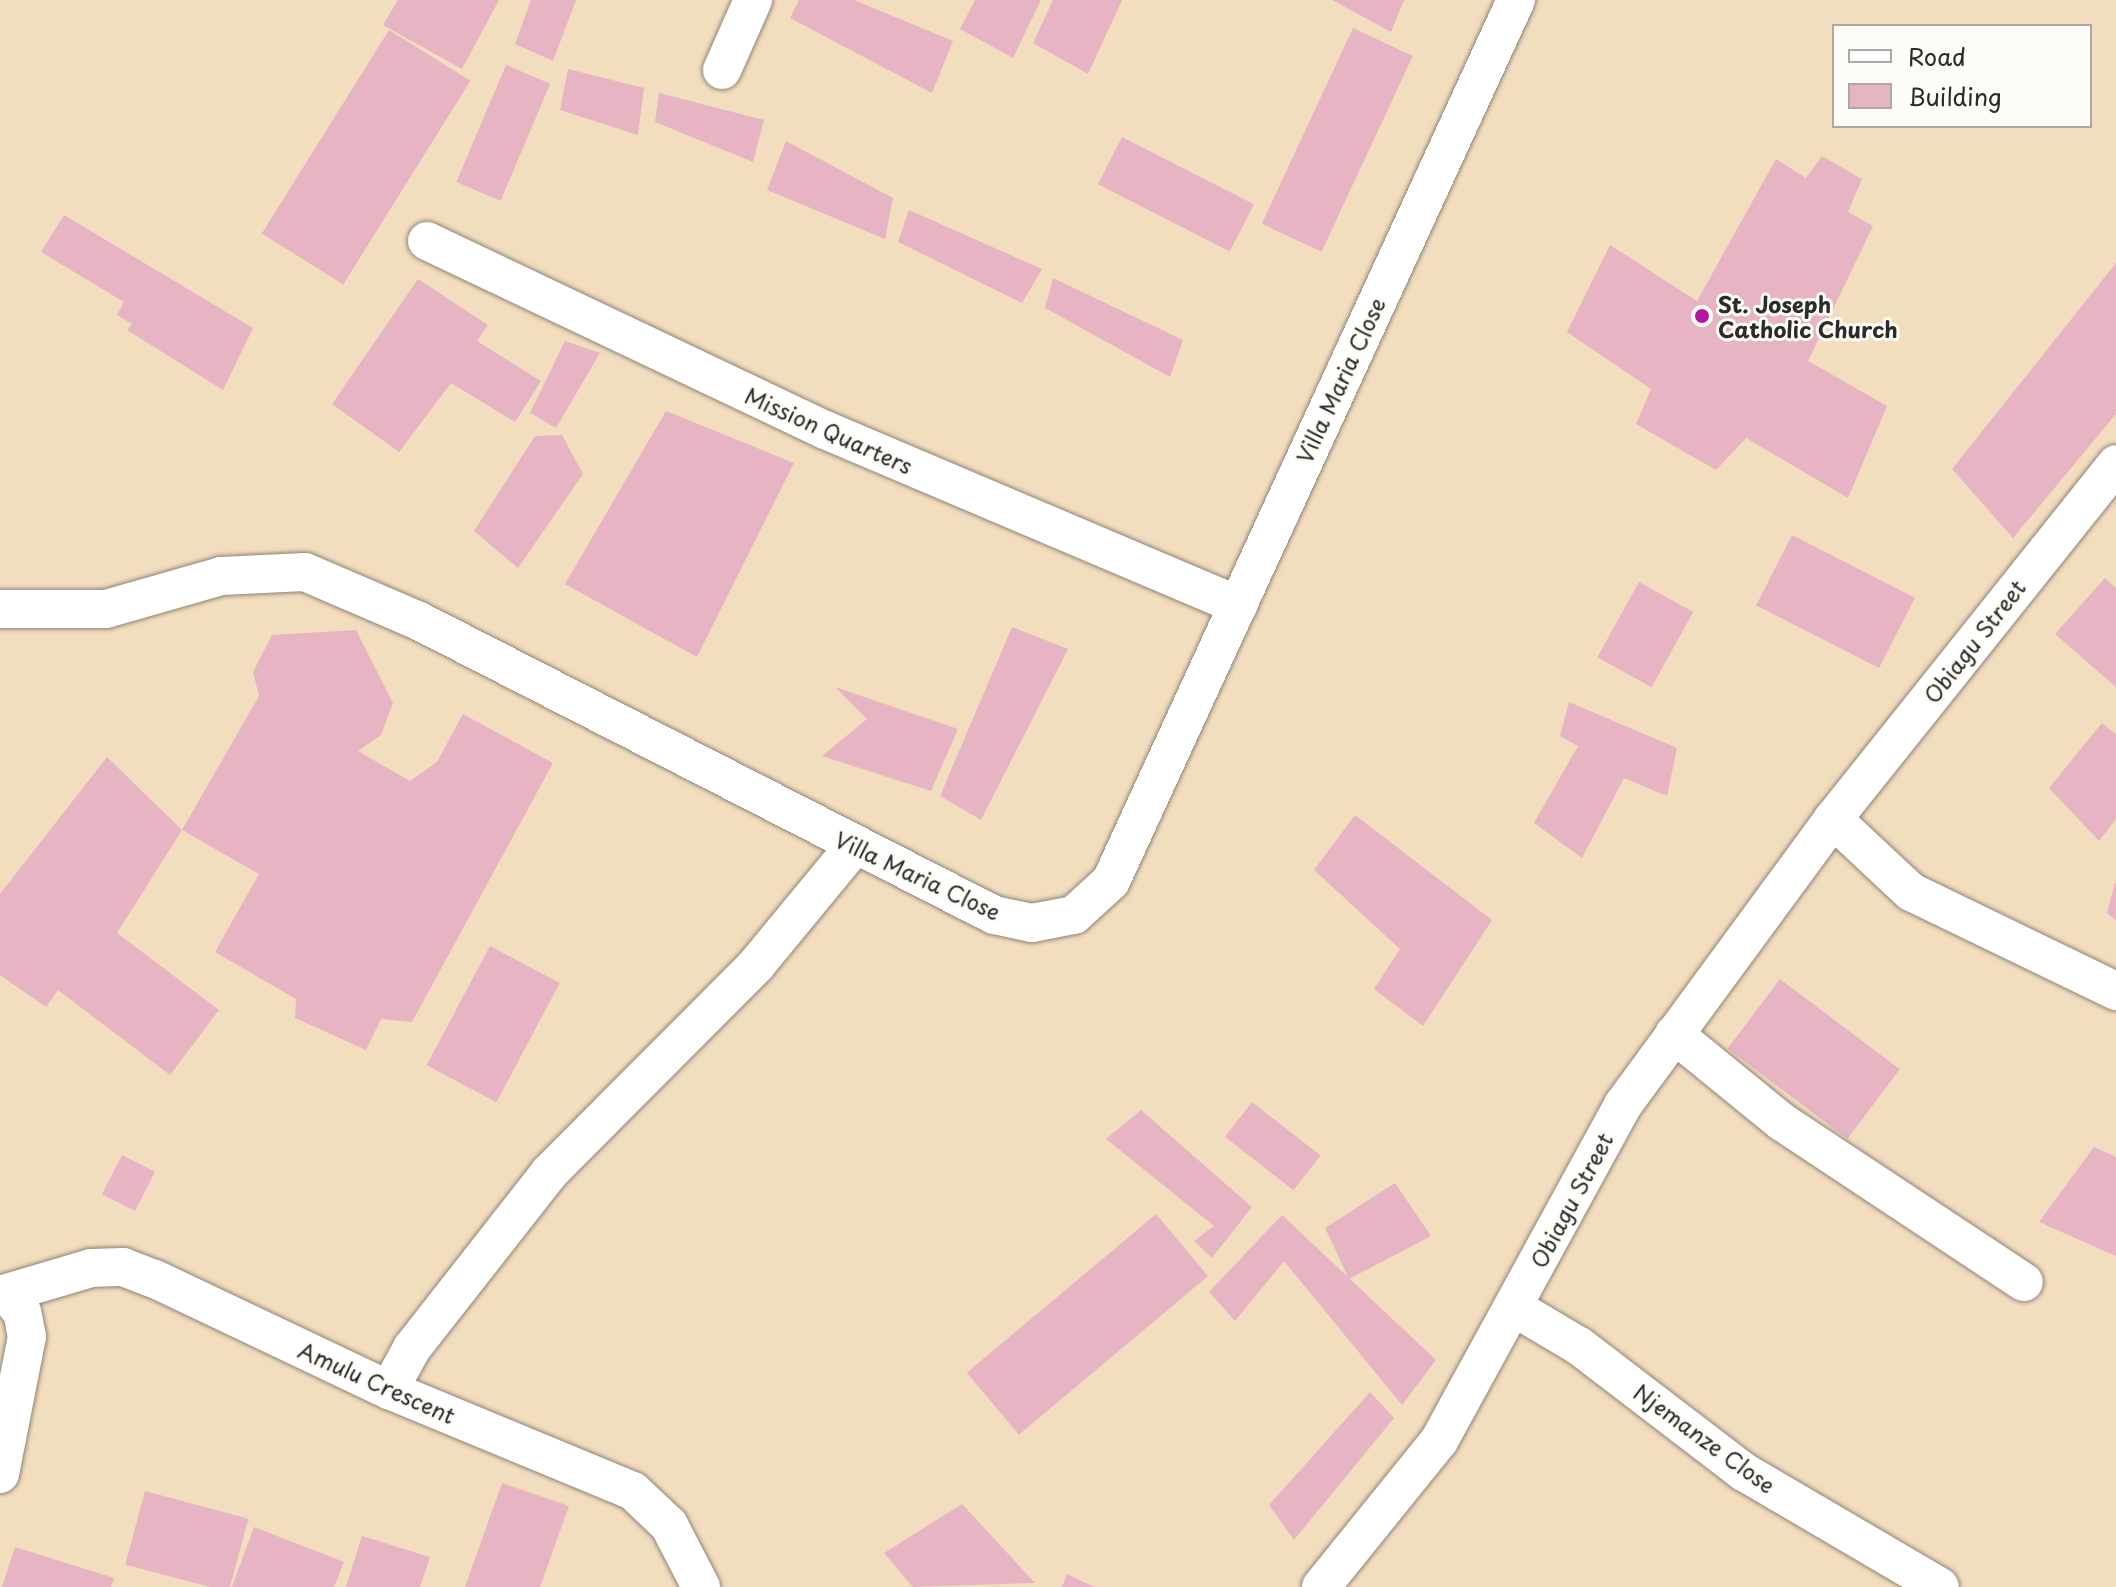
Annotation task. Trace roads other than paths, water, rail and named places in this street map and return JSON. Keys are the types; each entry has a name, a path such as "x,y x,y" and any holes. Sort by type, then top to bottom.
{"street":[{"path":"722,70 753,0"},
{"name":"Villa Maria Close","path":"0,609 106,609 221,576 305,572 419,621 994,915 1032,923 1074,915 1111,881 1516,0"},
{"name":"Mission Quarters","path":"427,241 825,430 1238,605"},
{"name":"Obiagu Street","path":"1321,1587 1439,1441 1515,1308 1573,1188 1674,1034 1833,819 2116,464"},
{"path":"1833,819 1911,892 2116,991"},
{"path":"389,1390 412,1348 549,1173 757,964 855,845"},
{"path":"1674,1034 1782,1122 2024,1282"},
{"name":"Amulu Crescent","path":"4,1296 91,1268 123,1267 389,1390 633,1491 669,1525 701,1587"},
{"path":"0,1474 27,1337 22,1312 4,1296"},
{"name":"Njemanze Close","path":"1515,1308 1579,1346 1744,1472 1940,1587"}],"place":[{"name":"St. Joseph Catholic Church","path":"1702,316"}]}
